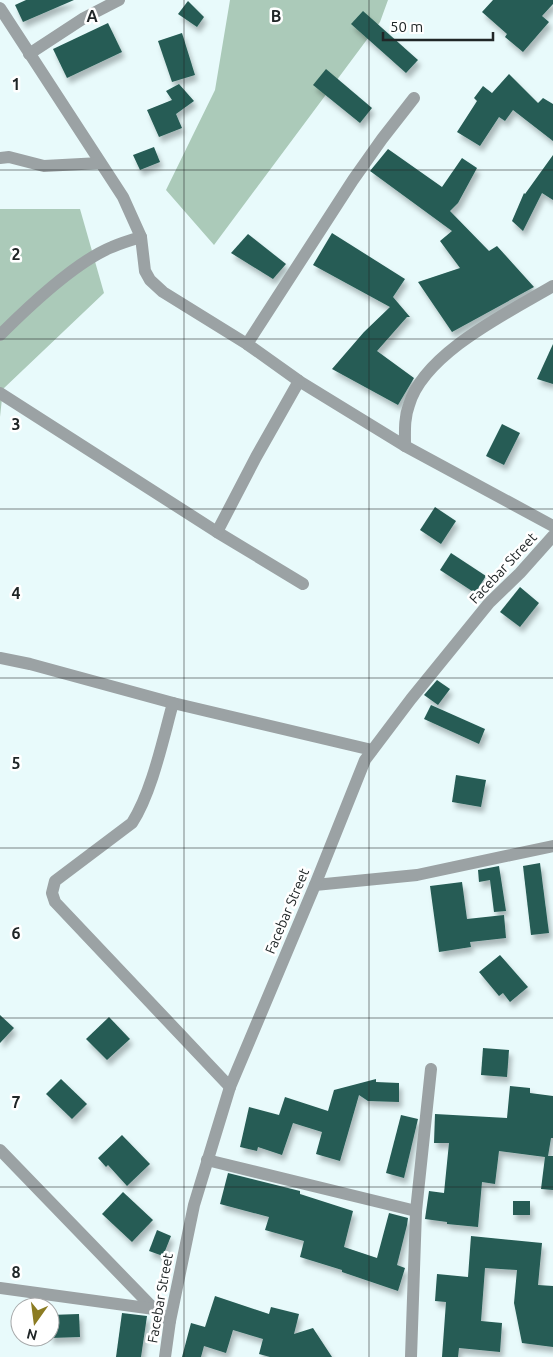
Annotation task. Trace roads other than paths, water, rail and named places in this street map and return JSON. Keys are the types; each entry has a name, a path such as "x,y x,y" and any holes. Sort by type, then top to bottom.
{"street":[{"path":"28,54 84,18 119,0"},
{"path":"0,8 28,54 123,197 141,237 145,271 150,280 163,292 247,344 299,381 405,446 553,526"},
{"path":"247,344 358,174 414,98"},
{"path":"0,158 9,157 44,166 100,163"},
{"path":"0,335 61,280 93,257 111,247 141,237"},
{"path":"405,446 406,416 413,393 437,360 484,326 553,286"},
{"path":"217,532 256,456 299,381"},
{"path":"0,393 217,532 303,584"},
{"name":"Facebar Street","path":"165,1357 170,1321 194,1205 230,1087 365,760 410,699 489,603 520,573 553,536"},
{"path":"0,658 30,664 173,703 372,750"},
{"path":"173,703 150,784 139,812 132,823 55,881 52,893 55,902 230,1087"},
{"path":"315,885 417,875 553,846"},
{"path":"411,1357 416,1211 431,1069"},
{"path":"0,1150 154,1309 170,1321"},
{"path":"208,1160 416,1211"},
{"path":"0,1288 154,1309"}]}
